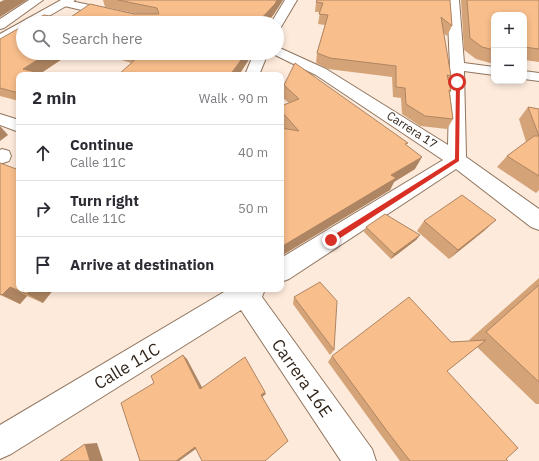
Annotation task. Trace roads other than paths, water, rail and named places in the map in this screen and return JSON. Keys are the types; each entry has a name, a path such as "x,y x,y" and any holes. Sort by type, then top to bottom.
{"street":[{"path":"0,25 37,0"},
{"path":"282,16 291,0"},
{"path":"284,270 458,160 457,66 453,0"},
{"path":"41,16 66,2 125,16"},
{"path":"0,39 16,30"},
{"name":"Carrera 17","path":"284,55 321,72 458,160 539,220"},
{"path":"253,72 258,60"},
{"path":"457,66 491,71"},
{"path":"527,75 539,77"},
{"path":"0,119 16,125"},
{"name":"Calle 11C","path":"0,443 244,292"},
{"name":"Carrera 16E","path":"247,292 360,461"}]}
